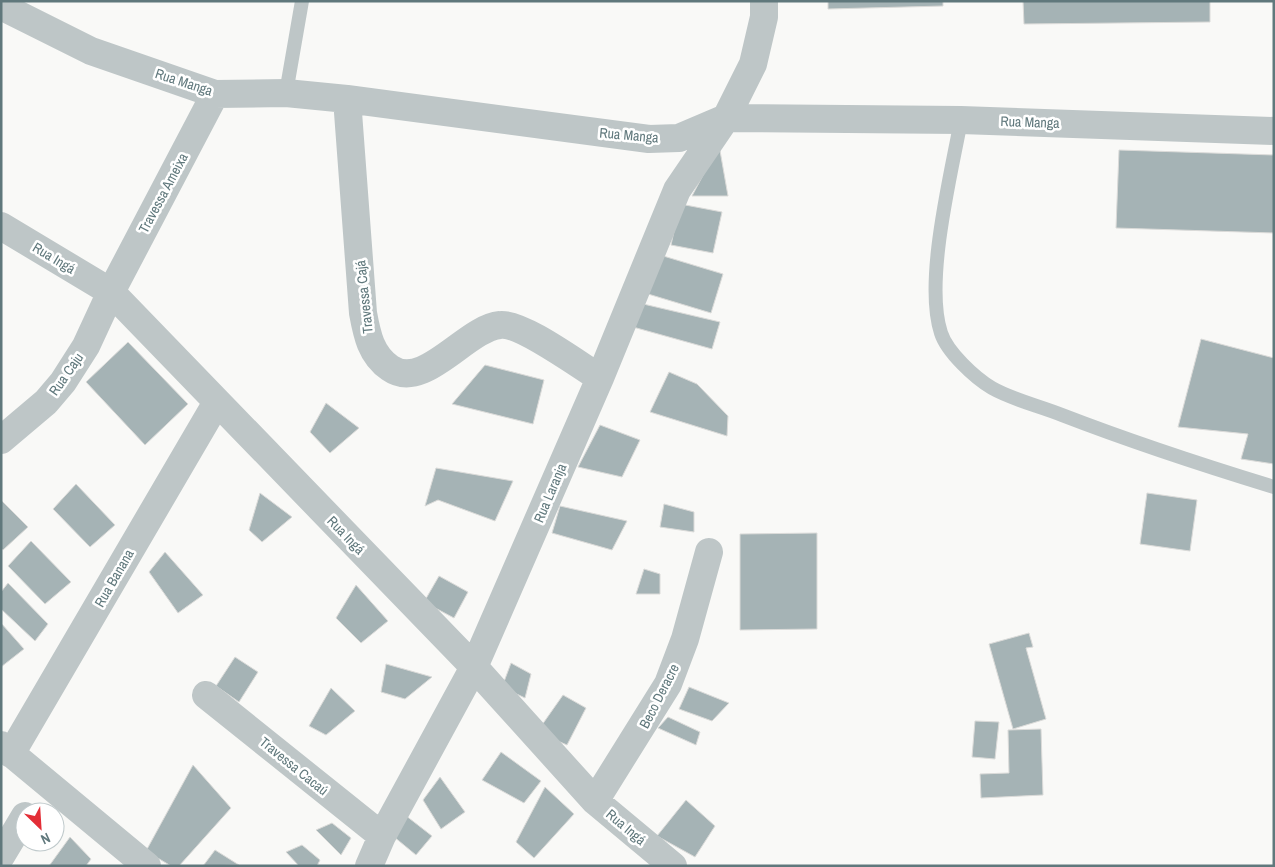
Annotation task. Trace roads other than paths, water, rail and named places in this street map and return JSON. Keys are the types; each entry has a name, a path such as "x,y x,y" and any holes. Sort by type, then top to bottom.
{"street":[{"name":"Rua Laranja","path":"369,866 382,836 474,667 600,378 678,190 726,118 753,64 764,17 764,1"},
{"name":"Rua Manga","path":"1,6 91,51 215,94 286,94 347,98 649,139 679,138 726,118 961,120 1274,131"},
{"name":"Travessa Ameixa","path":"111,292 215,94"},
{"name":"Travessa Cajá","path":"347,98 363,312 368,341 382,362 398,374 414,374 480,333 501,324 523,330 600,378"},
{"name":"Rua Ingá","path":"1,226 111,292 474,667 595,801 673,866"},
{"name":"Rua Caju","path":"1,440 46,402 63,382 86,346 111,292"},
{"name":"Rua Banana","path":"6,749 217,402"},
{"name":"Beco Deracre","path":"595,801 668,684 686,639 710,552"},
{"name":"Travessa Cacaú","path":"206,695 382,836"},
{"path":"6,749 147,866"},
{"path":"33,802 45,781"},
{"path":"1,856 15,833"}],"lane":[{"path":"286,94 302,1"},
{"path":"961,120 944,217 935,286 941,334 958,360 992,388 1114,435 1274,487"}]}
